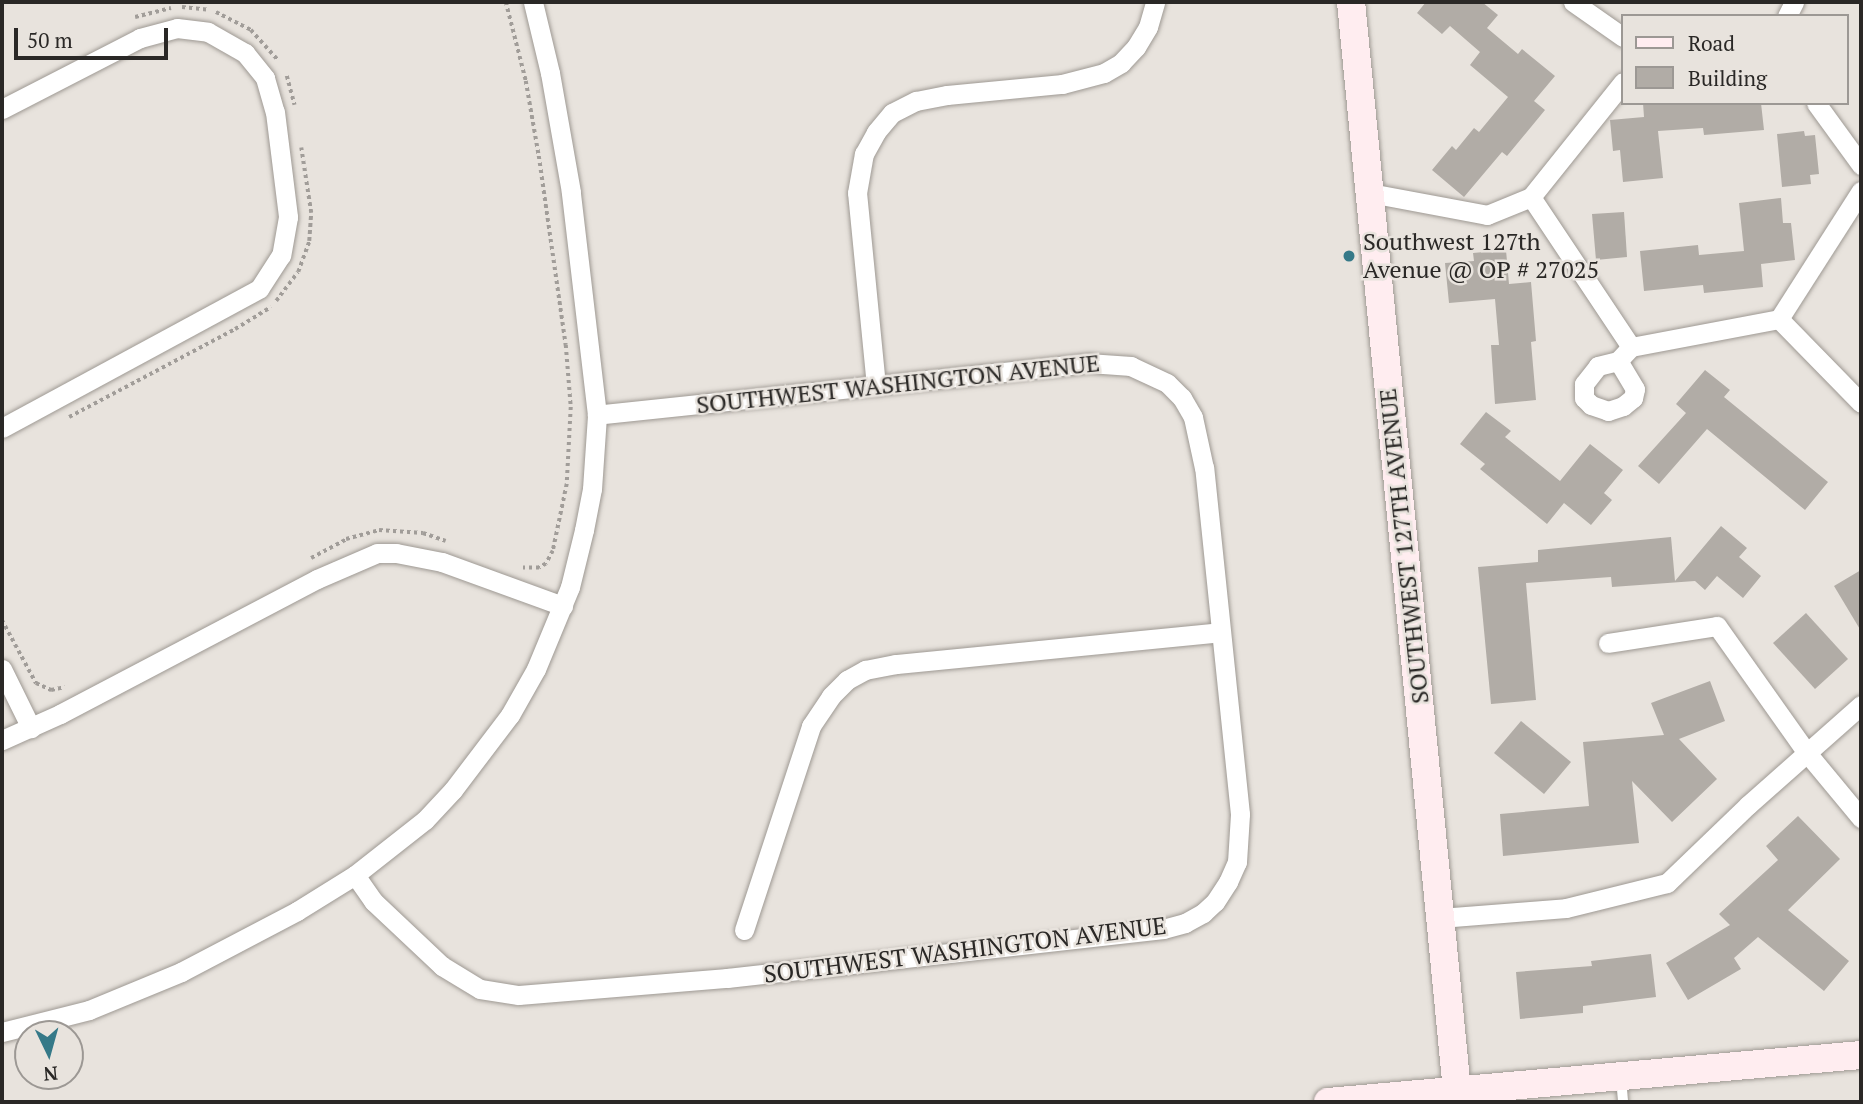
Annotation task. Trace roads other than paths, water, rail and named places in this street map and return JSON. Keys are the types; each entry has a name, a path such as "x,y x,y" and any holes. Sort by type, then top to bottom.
{"main road":[{"name":"SOUTHWEST 127TH AVENUE","path":"1351,2 1457,1090"},
{"path":"1328,1102 1457,1090 1622,1089 1861,1055"}],"street":[{"path":"2,1032 89,1010 181,972 297,911 355,875 425,820 484,753 536,668 563,606 587,516 597,415 569,179 548,63 533,2"},
{"path":"876,386 857,193 864,154 876,132 892,113 916,102 947,95 1062,84 1104,73 1121,63 1136,47 1149,26 1155,2"},
{"path":"1573,2 1622,36"},
{"path":"2,109 141,38 177,29 208,32 245,53 265,78 275,113 288,216 281,255 259,289 2,428"},
{"path":"1370,192 1487,215 1531,197 1622,83"},
{"path":"1817,105 1861,165"},
{"path":"1531,197 1624,354 1779,319 1861,191"},
{"path":"1779,319 1861,403"},
{"name":"SOUTHWEST WASHINGTON AVENUE","path":"355,875 373,901 442,966 480,989 519,995 740,977 1174,926 1202,913 1215,902 1237,862 1240,814 1200,441 1187,407 1167,383 1149,372 1109,362 597,415"},
{"path":"2,740 31,728 317,579 377,553 396,553 442,562 563,606"},
{"path":"1608,643 1717,626 1807,753 1861,818"},
{"path":"744,930 811,726 831,696 847,680 865,670 896,664 1220,632"},
{"path":"2,669 31,728"},
{"path":"1440,918 1566,908 1667,883 1861,705"}],"place":[{"name":"Southwest 127th Avenue @ OP # 27025","path":"1349,256"}]}
